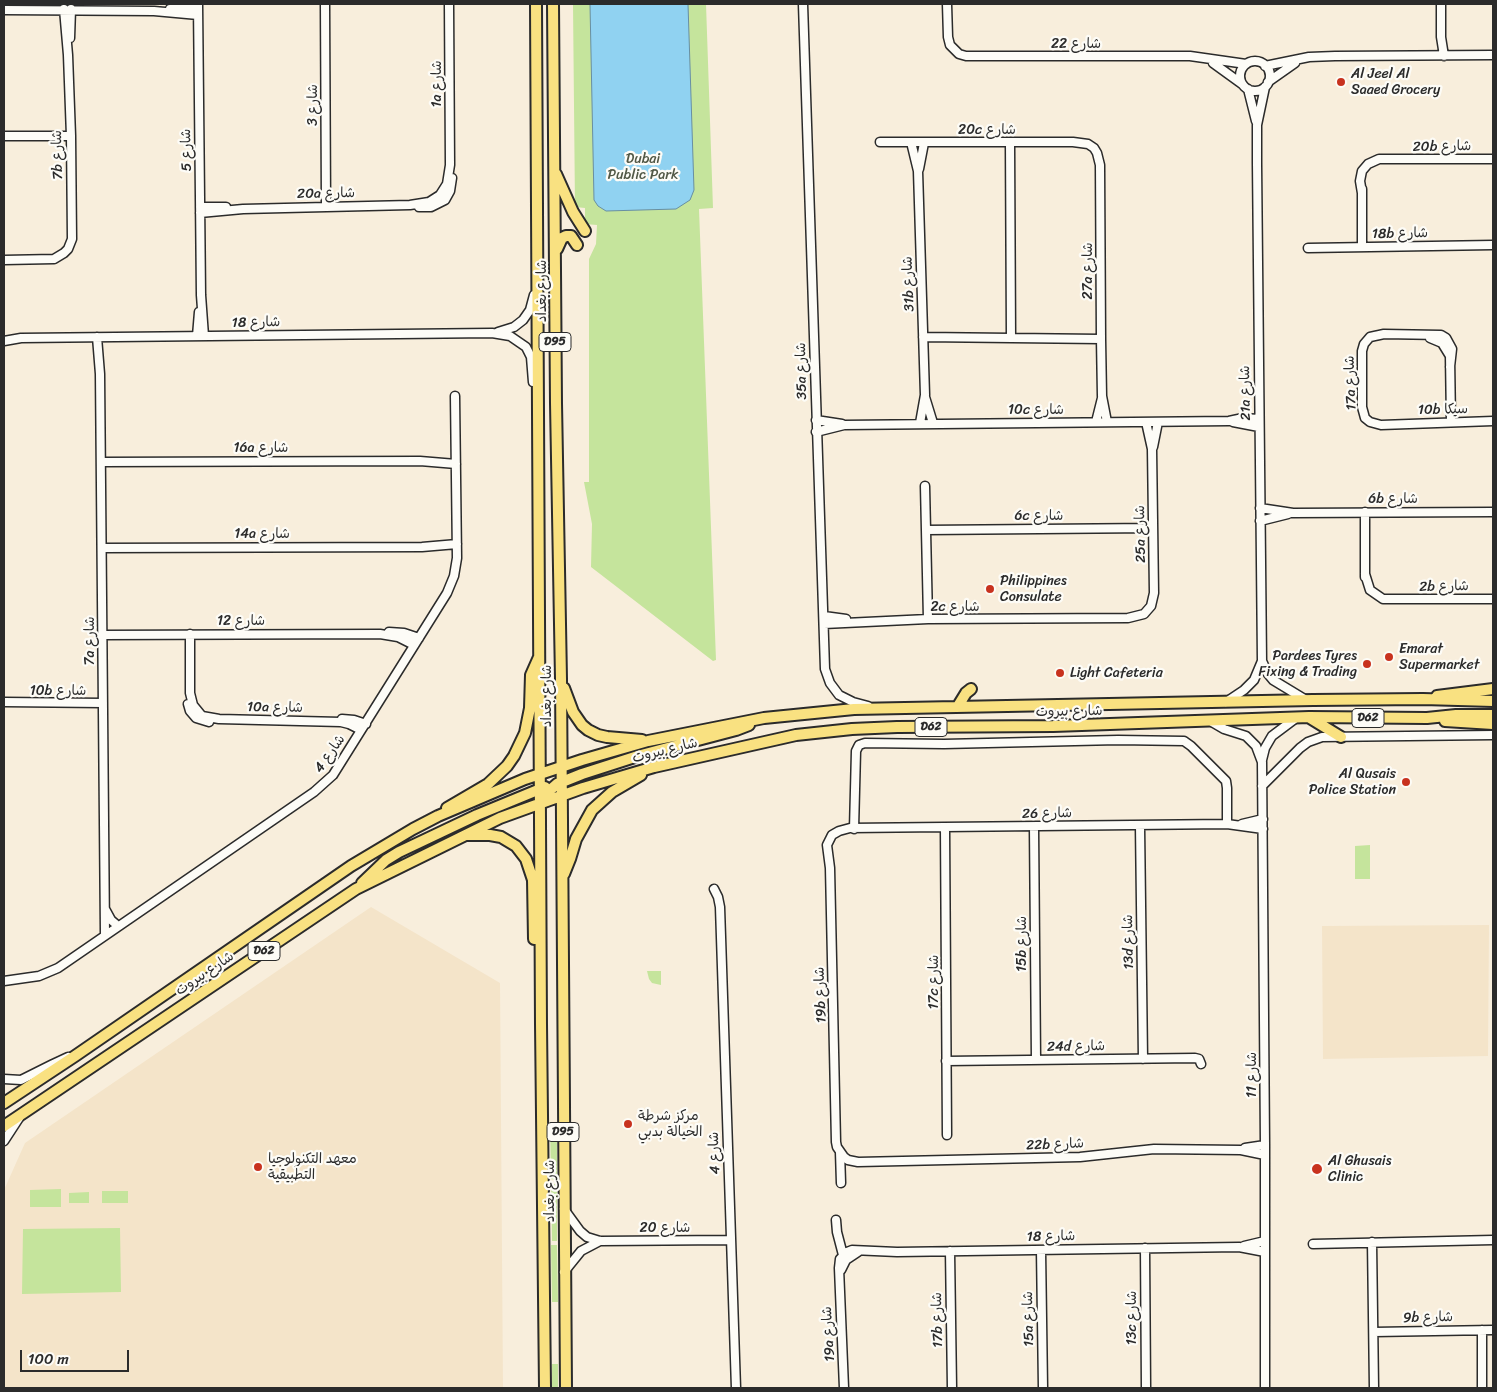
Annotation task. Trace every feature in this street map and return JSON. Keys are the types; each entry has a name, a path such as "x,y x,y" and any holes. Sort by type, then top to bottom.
{"main road":[{"name":"شارع بغداد","path":"536,4 541,1024 546,1388"},
{"name":"شارع بغداد","path":"553,4 556,403 561,679 566,1388"},
{"path":"554,170 573,211 585,230"},
{"path":"555,255 562,238 571,236 577,245"},
{"path":"438,816 453,802 488,784 507,766 514,756 525,733 530,708 531,675 540,656"},
{"path":"561,679 573,712 588,730 607,738 648,741"},
{"path":"958,706 971,688"},
{"name":"شارع بيروت","path":"1423,699 1456,692 1493,689"},
{"name":"شارع بيروت","path":"4,1103 351,866 438,816 540,774 648,741 764,718 875,708 1307,700 1423,699 1493,701"},
{"name":"شارع بيروت","path":"1426,718 1456,715 1493,715"},
{"path":"540,803 549,791 561,782 641,755 736,730 764,718"},
{"name":"شارع بيروت","path":"4,1126 356,889 500,818 561,796 654,767 804,733 831,730 897,727 1212,722 1296,718 1426,718 1493,724"},
{"path":"1309,718 1341,737"},
{"path":"356,889 374,871 399,852 469,818 540,790 552,780 561,767"},
{"path":"562,877 578,833 592,810 612,792 654,767"},
{"path":"464,835 490,835 510,842 522,852 529,866 533,880 536,985 541,1024"}],"street":[{"name":"شارع 3","path":"325,4 326,206"},
{"name":"1a شارع","path":"449,4 450,165"},
{"name":"35a شارع","path":"803,4 825,669 834,690 846,699 875,708"},
{"name":"شارع 22","path":"947,4 950,45 959,54 966,56 1171,56 1197,57 1246,64"},
{"path":"1440,56 1441,4"},
{"name":"7b شارع","path":"4,260 54,259 64,253 72,239 68,9"},
{"path":"4,10 154,11 198,9"},
{"name":"شارع 5","path":"198,9 201,336"},
{"path":"1265,66 1314,57 1493,55"},
{"name":"شارع 22","path":"1207,59 1245,86"},
{"path":"1266,84 1269,76 1265,66 1258,62 1246,64 1240,74 1245,86 1258,90 1299,60"},
{"name":"21a شارع","path":"1226,702 1244,690 1254,680 1262,661 1257,125 1266,84"},
{"name":"21a شارع","path":"1245,86 1257,125"},
{"path":"4,136 71,136"},
{"name":"20c شارع","path":"880,142 1079,142 1094,148"},
{"name":"31b شارع","path":"911,142 918,171 925,395 920,423"},
{"name":"31b شارع","path":"918,171 924,142"},
{"path":"1010,142 1011,338"},
{"name":"27a شارع","path":"1094,148 1100,165 1100,339 1102,396 1107,422"},
{"name":"20b شارع","path":"1362,247 1362,193 1360,176 1368,164 1379,159 1493,159"},
{"name":"20a شارع","path":"200,210 326,206 410,205 431,207 445,200 450,190 452,184 450,165"},
{"name":"18b شارع","path":"1308,248 1493,245"},
{"name":"شارع 18","path":"492,333 509,329 523,320 532,305 537,281"},
{"name":"شارع 18","path":"4,336 21,338 492,333 510,336 517,339 529,352 533,364 534,410 538,426"},
{"name":"17a شارع","path":"1394,424 1380,421 1371,416 1365,407 1361,354 1365,342 1375,335 1408,336 1436,334 1446,338 1452,349 1450,367 1450,422"},
{"name":"7a شارع","path":"100,337 105,934"},
{"path":"923,337 1100,339"},
{"name":"شارع 18","path":"4,341 21,338"},
{"name":"31b شارع","path":"925,395 933,423"},
{"name":"شارع 4","path":"4,979 39,976 52,972 321,787 333,775 451,585 456,568 455,396"},
{"name":"27a شارع","path":"1096,422 1102,396"},
{"name":"10c شارع","path":"816,420 844,425 1229,421 1259,423"},
{"name":"10b سيكا","path":"1394,424 1493,421"},
{"name":"25a شارع","path":"1144,614 1151,606 1154,593 1152,449 1146,422"},
{"name":"25a شارع","path":"1152,449 1158,422"},
{"name":"10c شارع","path":"816,432 844,425"},
{"name":"16a شارع","path":"101,462 456,461"},
{"path":"925,486 928,619"},
{"name":"6b شارع","path":"1260,508 1293,513 1493,512"},
{"name":"2b شارع","path":"1365,512 1365,586 1369,596 1378,602 1394,600 1493,599"},
{"name":"6b شارع","path":"1260,521 1293,513"},
{"name":"6c شارع","path":"926,530 1153,528"},
{"name":"14a شارع","path":"102,548 456,548"},
{"name":"2c شارع","path":"824,620 856,622 928,619 1128,618 1144,614"},
{"name":"10a شارع","path":"190,634 190,693 188,706 192,715 196,718 205,722 219,719 330,722 363,727"},
{"name":"شارع 12","path":"102,635 380,634 416,642"},
{"path":"1262,661 1273,680 1307,700"},
{"name":"10b شارع","path":"4,704 103,703"},
{"name":"شارع 11","path":"1265,1388 1262,762 1265,748 1272,736 1296,718"},
{"name":"شارع 11","path":"1212,722 1224,729 1246,736 1256,746 1262,762"},
{"path":"1262,786 1304,744 1322,737 1493,735"},
{"path":"854,829 856,751 858,745 865,743 1184,741 1226,781 1227,824"},
{"name":"شارع 26","path":"828,856 827,845 832,835 843,830 854,829 1240,824 1263,819"},
{"name":"شارع 26","path":"1240,824 1263,829"},
{"name":"13d شارع","path":"1140,826 1143,1059"},
{"name":"15b شارع","path":"1034,827 1036,1060"},
{"name":"17c شارع","path":"944,828 947,1135"},
{"name":"19b شارع","path":"828,856 836,1133"},
{"name":"شارع 4","path":"714,889 720,907 736,1388"},
{"path":"105,907 110,920 118,926"},
{"path":"4,1079 9,1081 21,1080 60,1060 75,1056"},
{"name":"24d شارع","path":"946,1062 1197,1058 1201,1064"},
{"path":"4,1141 21,1115"},
{"path":"836,1133 837,1147 840,1152 841,1183"},
{"name":"22b شارع","path":"836,1133 839,1146 846,1153 869,1160"},
{"name":"22b شارع","path":"840,1152 848,1160 858,1162 869,1160 1080,1157 1146,1150 1240,1150 1265,1145"},
{"name":"22b شارع","path":"1240,1150 1265,1156"},
{"name":"شارع 20","path":"564,1208 580,1231 587,1237 600,1241 730,1240"},
{"path":"836,1220 843,1255 839,1264 839,1278"},
{"path":"1313,1244 1493,1240"},
{"path":"564,1272 581,1251 600,1241"},
{"name":"شارع 18","path":"1240,1247 1265,1241"},
{"path":"1372,1242 1374,1388"},
{"name":"شارع 18","path":"843,1255 852,1250 950,1251 1240,1247 1265,1252"},
{"name":"13c شارع","path":"1144,1248 1146,1388"},
{"name":"15a شارع","path":"1041,1250 1043,1388"},
{"path":"839,1278 846,1260 854,1254 863,1251"},
{"name":"17b شارع","path":"950,1251 952,1388"},
{"name":"19a شارع","path":"839,1278 844,1388"},
{"path":"1482,1330 1482,1388"},
{"name":"9b شارع","path":"1374,1332 1493,1330"}],"shaded area":[{"name":"معهد التكنولوجيا التطبيقية","path":"371,907 500,983 503,1388 4,1388 4,1190 25,1143"},
{"path":"1489,925 1488,1056 1323,1059 1322,926"}],"green space":[{"name":"Dubai Public Park","path":"573,4 706,4 713,208 699,209 716,660 713,661 591,567 592,524 584,482 589,482 589,259 596,244 597,225 585,224 585,208 575,207"},
{"path":"1370,845 1370,879 1355,879 1355,846"},
{"path":"647,971 661,971 661,985 652,983"},
{"path":"550,1123 557,1123 557,1180 551,1179"},
{"path":"551,1184 557,1184 557,1241 552,1241"},
{"path":"61,1189 61,1207 30,1207 30,1190"},
{"path":"102,1191 128,1191 128,1203 102,1203"},
{"path":"89,1192 89,1203 69,1203 69,1193"},
{"path":"120,1228 121,1292 22,1294 23,1229"},
{"path":"551,1245 557,1245 558,1302 552,1302"},
{"path":"552,1364 558,1364 558,1388 552,1388"}],"water":[{"path":"590,4 688,4 694,190 690,200 676,209 606,211 598,206 594,200"}],"place":[{"name":"Al Jeel Al Saaed Grocery","path":"1341,82"},
{"name":"Philippines Consulate","path":"990,589"},
{"name":"Emarat Supermarket","path":"1389,657"},
{"name":"Pardees Tyres Fixing & Trading","path":"1367,664"},
{"name":"Light Cafeteria","path":"1060,673"},
{"name":"Al Qusais Police Station","path":"1406,782"},
{"name":"مركز شرطة الخيالة بدبي","path":"628,1124"},
{"name":"معهد التكنولوجيا التطبيقية","path":"258,1167"},
{"name":"Al Ghusais Clinic","path":"1317,1169"}]}
